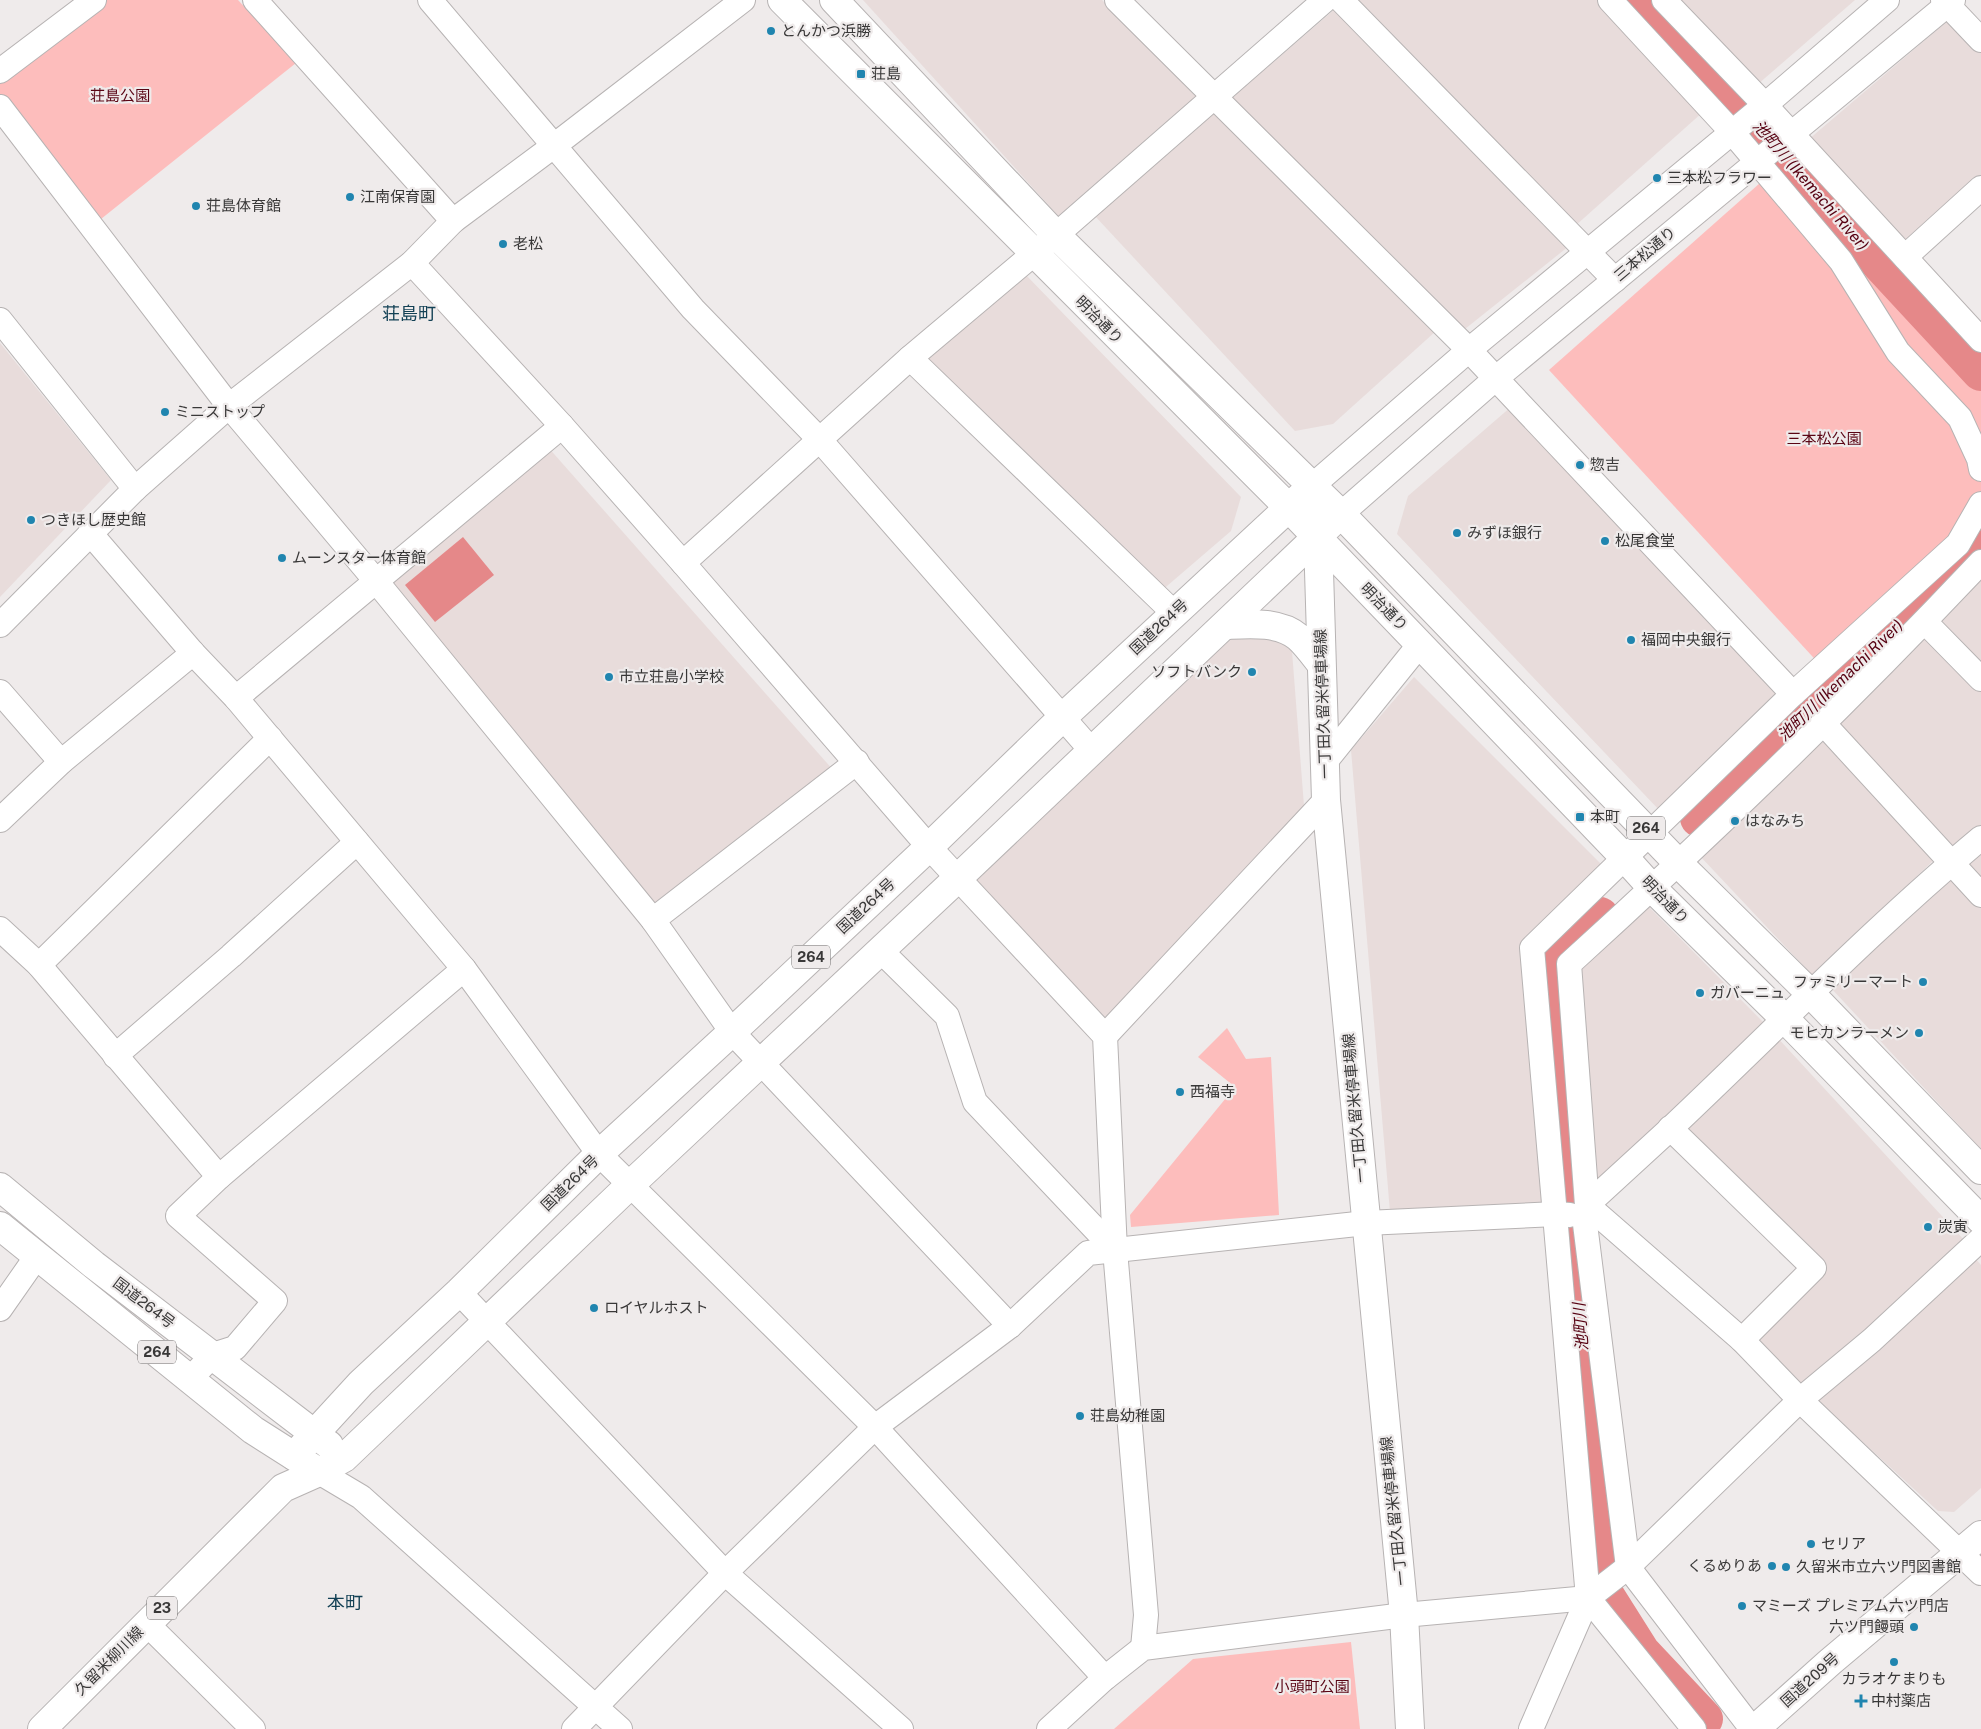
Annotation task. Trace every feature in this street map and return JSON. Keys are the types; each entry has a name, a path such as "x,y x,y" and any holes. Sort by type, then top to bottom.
{"main road":[{"name":"明治通り","path":"782,0 1288,507 1652,888 1784,1018 1981,1220"},
{"name":"明治通り","path":"834,0 1056,235 1341,514 1679,864 1810,993 1981,1170"},
{"name":"国道264号","path":"294,1456 361,1383 459,1292 599,1154 930,847 1063,717 1312,486"},
{"name":"一丁田久留米停車場線","path":"1312,486 1318,538 1326,800 1404,1615 1410,1729"},
{"name":"264","path":"319,1472 344,1458 486,1321 959,878 1318,538 1341,514"},
{"path":"1226,625 1254,623 1273,626 1297,636 1321,664"},
{"path":"1902,1139 1926,1113"},
{"name":"国道264号","path":"0,1187 94,1265 315,1433 344,1458"},
{"name":"国道264号","path":"0,1226 252,1430 319,1472"},
{"name":"久留米柳川線","path":"283,1488 294,1456"},
{"name":"久留米柳川線","path":"42,1729 283,1488 319,1472"},
{"name":"国道209号","path":"1754,1729 1830,1662 1981,1535"}],"street":[{"path":"0,71 94,0"},
{"path":"255,0 453,221"},
{"path":"0,624 136,489 229,406 412,262 453,221 743,0"},
{"path":"1117,0 1468,350 1793,694"},
{"path":"684,563 910,358 1056,235 1325,0"},
{"path":"1341,0 1615,280"},
{"path":"1610,0 1732,132 1841,261 1898,352 1960,418 1979,459 1981,469"},
{"path":"1664,0 1765,105 1981,340"},
{"path":"1312,486 1468,350 1765,105 1887,0"},
{"path":"436,2 693,310 820,439 1092,751"},
{"path":"1948,2 1981,40"},
{"name":"三本松通り","path":"1341,514 1495,379 1948,2"},
{"path":"0,107 229,406 376,581 653,920 732,1032 1010,1326"},
{"path":"1905,257 1981,188"},
{"path":"412,262 684,563 930,847 1105,1036 1116,1250 1146,1615 1143,1648"},
{"path":"0,320 136,489"},
{"path":"910,358 1174,613"},
{"path":"236,698 562,426"},
{"path":"1531,1729 1588,1598 1532,948 1793,694 1958,544 1981,504"},
{"path":"90,533 193,654 236,698 464,969 599,1154 876,1427 1105,1678"},
{"path":"1754,1729 1628,1567 1585,1211 1569,964 1679,864 1824,723 1925,622 1981,562"},
{"path":"1925,622 1981,679"},
{"path":"1325,762 1420,644"},
{"path":"0,820 61,762 193,654"},
{"path":"0,692 61,762"},
{"path":"1824,723 1981,895"},
{"path":"39,965 270,738"},
{"path":"653,920 857,762"},
{"path":"1105,1036 1326,800"},
{"path":"574,1729 725,1573 876,1427 1010,1326 1088,1253 1366,1223 1585,1211 1810,993 1952,862 1981,838"},
{"path":"116,1056 358,842"},
{"path":"0,929 39,965 219,1178"},
{"path":"880,950 947,1016 975,1102 1116,1250"},
{"path":"190,1379 213,1356 235,1348 275,1301 178,1216 219,1178 464,969"},
{"path":"1670,1128 1814,1268 1742,1340"},
{"path":"1585,1211 1742,1340 1800,1400 1981,1573"},
{"path":"1049,1729 1105,1678 1143,1648 1404,1615 1588,1598 1628,1567 1800,1400 1872,1340 1981,1239"},
{"path":"0,1309 37,1256"},
{"path":"459,1292 725,1573 901,1729"},
{"path":"344,1458 361,1497"},
{"path":"319,1472 361,1497 620,1729"},
{"path":"1588,1598 1694,1729"},
{"path":"146,1623 253,1729"}],"shaded area":[{"path":"863,0 1102,0 1198,98 1062,220"},
{"path":"1352,0 1598,0 1703,112 1575,226"},
{"path":"1676,0 1855,0 1757,85"},
{"path":"1335,9 1569,246 1460,333 1228,101"},
{"path":"1951,18 1981,51 1981,176 1904,250 1808,140"},
{"path":"1213,107 1436,331 1333,424 1295,431 1094,215"},
{"path":"1025,274 1241,497 1231,531 1160,592 925,358"},
{"path":"0,343 111,480 0,597"},
{"path":"1512,406 1784,693 1661,812 1397,534 1408,496"},
{"name":"市立荘島小学校","path":"547,446 834,771 653,910 391,583"},
{"path":"463,537 494,575 435,622 405,585"},
{"path":"1981,571 1981,670 1933,620"},
{"path":"1233,631 1275,637 1292,651 1304,806 1102,1021 972,881"},
{"path":"1925,633 1981,689 1981,830 1950,857 1828,723"},
{"path":"1414,677 1602,865 1524,947 1543,1203 1390,1212 1351,750"},
{"path":"1825,733 1938,856 1813,976 1699,855"},
{"path":"1981,851 1981,883 1964,865"},
{"path":"1951,870 1981,904 1981,1149 1831,988"},
{"path":"1648,906 1765,1024 1596,1188 1579,969"},
{"path":"1776,1036 1965,1241 1886,1319 1797,1390 1751,1339 1820,1267 1679,1127"},
{"path":"1973,1256 1981,1265 1981,1488 1954,1512 1938,1511 1817,1400"}],"green space":[{"name":"荘島公園","path":"106,0 238,0 296,63 96,223 0,95 0,81"},
{"name":"三本松公園","path":"1760,183 1771,183 1981,369 1981,549 1845,692 1549,370"},
{"path":"1227,1028 1246,1059 1271,1057 1279,1215 1131,1227 1130,1215 1235,1087 1198,1057"},
{"name":"小頭町公園","path":"1351,1642 1360,1729 1114,1729 1193,1659"}],"waterway":[{"name":"池町川 (Ikemachi River)","path":"1640,0 1729,91 1814,192 1981,372"},
{"name":"池町川 (Ikemachi River)","path":"1699,818 1932,587 1981,541"},
{"name":"池町川","path":"1600,916 1559,957 1575,1259 1600,1587 1641,1652 1704,1719"}],"place":[{"name":"とんかつ浜勝","path":"771,31"},
{"name":"荘島","path":"861,74"},
{"name":"三本松フラワー","path":"1657,178"},
{"name":"江南保育園","path":"350,197"},
{"name":"荘島体育館","path":"196,206"},
{"name":"老松","path":"503,244"},
{"name":"ミニストップ","path":"165,412"},
{"name":"惣吉","path":"1580,465"},
{"name":"つきほし歴史館","path":"31,520"},
{"name":"みずほ銀行","path":"1457,533"},
{"name":"松尾食堂","path":"1605,541"},
{"name":"ムーンスター体育館","path":"282,558"},
{"name":"福岡中央銀行","path":"1631,640"},
{"name":"ソフトバンク","path":"1252,672"},
{"name":"市立荘島小学校","path":"609,677"},
{"name":"本町","path":"1580,817"},
{"name":"はなみち","path":"1735,821"},
{"name":"ファミリーマート","path":"1923,982"},
{"name":"ガバーニュ","path":"1700,993"},
{"name":"モヒカンラーメン","path":"1919,1033"},
{"name":"西福寺","path":"1180,1092"},
{"name":"炭寅","path":"1928,1227"},
{"name":"ロイヤルホスト","path":"594,1308"},
{"name":"荘島幼稚園","path":"1080,1416"},
{"name":"セリア","path":"1811,1544"},
{"name":"くるめりあ","path":"1772,1566"},
{"name":"久留米市立六ツ門図書館","path":"1786,1567"},
{"name":"マミーズ プレミアム六ツ門店","path":"1742,1606"},
{"name":"六ツ門饅頭","path":"1914,1627"},
{"name":"カラオケまりも","path":"1894,1662"},
{"name":"中村薬店","path":"1861,1701"}],"district":[{"name":"荘島町","path":"409,314"},
{"name":"本町","path":"345,1603"}]}
